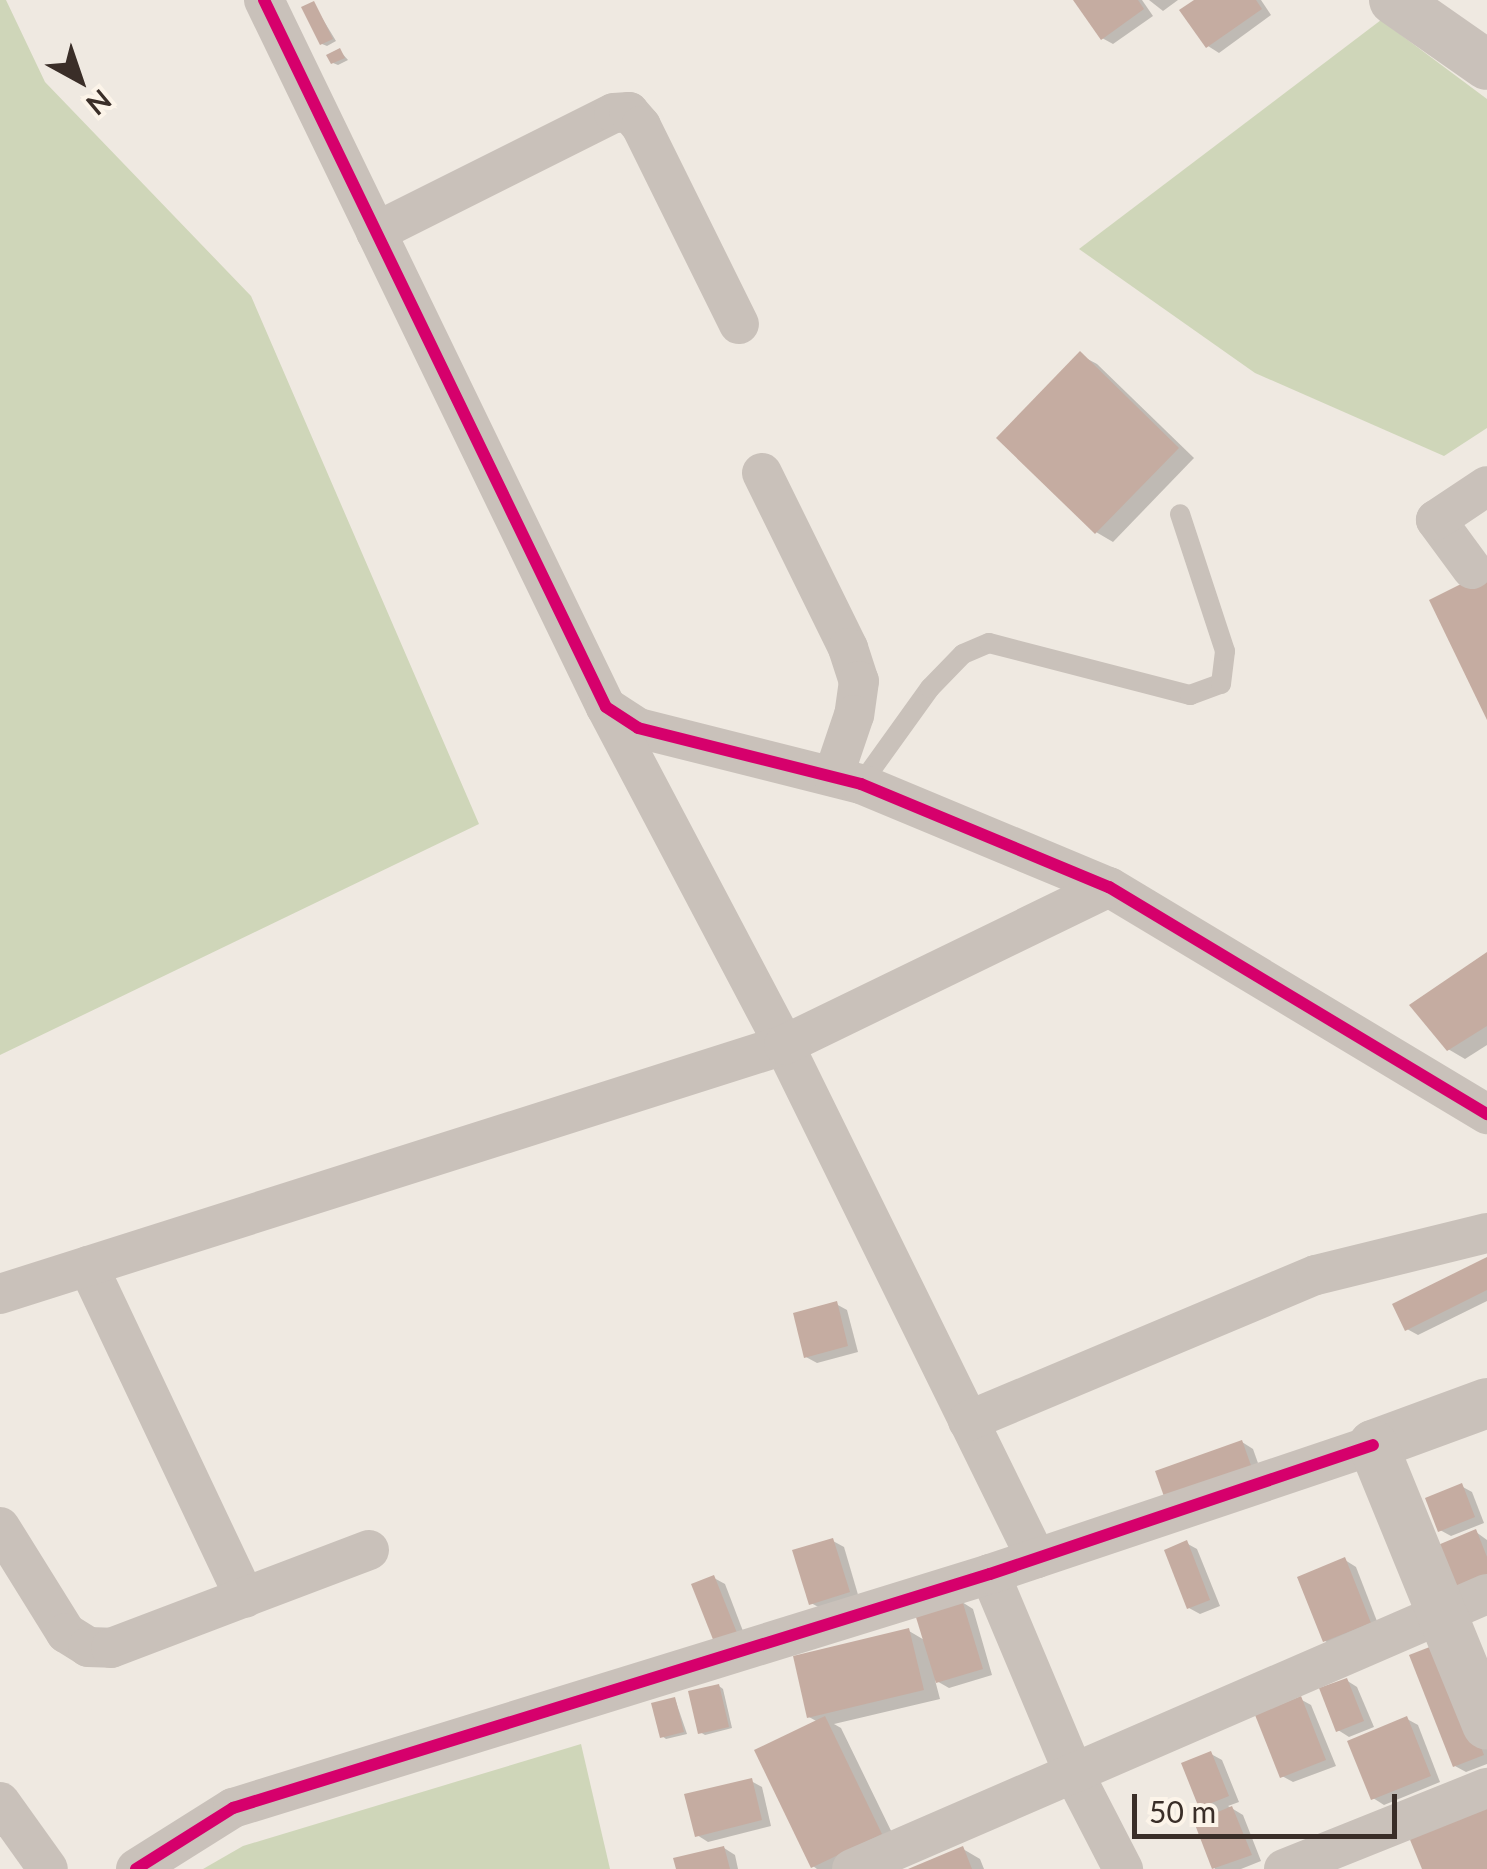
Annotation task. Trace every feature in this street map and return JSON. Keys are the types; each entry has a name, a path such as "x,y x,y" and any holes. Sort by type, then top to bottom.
{"street":[{"path":"264,0 606,708 784,1045 1036,1558"},
{"path":"1394,0 1481,50"},
{"path":"376,232 614,113 629,112 641,126 739,324"},
{"path":"762,472 848,648 858,681 847,781"},
{"path":"1469,571 1436,520 1487,486"},
{"path":"606,708 638,728 847,781 1110,886 1487,1114"},
{"path":"0,1294 784,1045 1110,886"},
{"path":"968,1421 1316,1275 1487,1233"},
{"path":"88,1266 245,1598"},
{"path":"136,1869 234,1808 990,1574 1487,1403"},
{"path":"1373,1445 1487,1725"},
{"path":"0,1526 66,1632 88,1647 112,1648 370,1550"},
{"path":"990,1574 1075,1776 1123,1869"},
{"path":"852,1869 1075,1776 1487,1594"},
{"path":"1284,1869 1487,1788"},
{"path":"0,1802 48,1869"}],"lane":[{"path":"847,781 963,654 988,643 1190,694 1221,684 1225,651 1180,514"}],"green space":[{"path":"0,0 6,0 45,82 251,296 479,824 0,1055"},
{"path":"1381,20 1487,99 1487,428 1444,456 1255,373 1079,249"},
{"path":"581,1744 610,1869 203,1869 243,1846"}],"building":[{"path":"1073,0 1138,0 1144,9 1101,40"},
{"path":"1194,0 1256,0 1262,9 1206,48 1179,10"},
{"path":"314,1 333,39 320,45 301,7"},
{"path":"340,48 345,58 331,64 326,55"},
{"path":"1080,351 1179,448 1095,534 996,438"},
{"path":"1487,571 1487,720 1429,600"},
{"path":"1487,952 1487,1026 1447,1051 1409,1005"},
{"path":"1487,1257 1487,1290 1405,1331 1392,1304"},
{"path":"837,1301 848,1346 804,1358 793,1313"},
{"path":"1242,1440 1254,1474 1167,1505 1155,1471"},
{"path":"1462,1483 1475,1517 1438,1532 1425,1498"},
{"path":"1476,1529 1487,1557 1487,1587 1459,1598 1438,1545"},
{"path":"833,1538 850,1592 809,1605 792,1550"},
{"path":"1187,1540 1210,1600 1187,1609 1164,1550"},
{"path":"1345,1557 1371,1623 1323,1642 1297,1577"},
{"path":"714,1575 737,1633 714,1642 691,1584"},
{"path":"962,1600 983,1669 936,1683 915,1614"},
{"path":"909,1628 924,1690 807,1718 793,1656"},
{"path":"1440,1643 1484,1755 1453,1767 1409,1655"},
{"path":"1347,1678 1364,1721 1336,1732 1319,1688"},
{"path":"719,1684 729,1727 698,1734 688,1691"},
{"path":"1301,1696 1326,1760 1280,1778 1255,1715"},
{"path":"675,1697 684,1732 660,1738 651,1703"},
{"path":"825,1716 882,1834 811,1868 754,1750"},
{"path":"1407,1716 1431,1776 1371,1800 1347,1741"},
{"path":"1211,1751 1229,1796 1199,1808 1181,1763"},
{"path":"752,1778 762,1820 695,1837 684,1794"},
{"path":"1487,1797 1487,1869 1422,1869 1406,1830"},
{"path":"1232,1806 1252,1855 1212,1869 1194,1822"},
{"path":"724,1846 730,1869 676,1869 673,1858"},
{"path":"963,1846 972,1869 908,1869"}],"cycle path":[{"path":"264,0 606,707 638,728 861,784 1109,887 1487,1114"},
{"path":"136,1869 233,1808 990,1574 1373,1445"}]}
